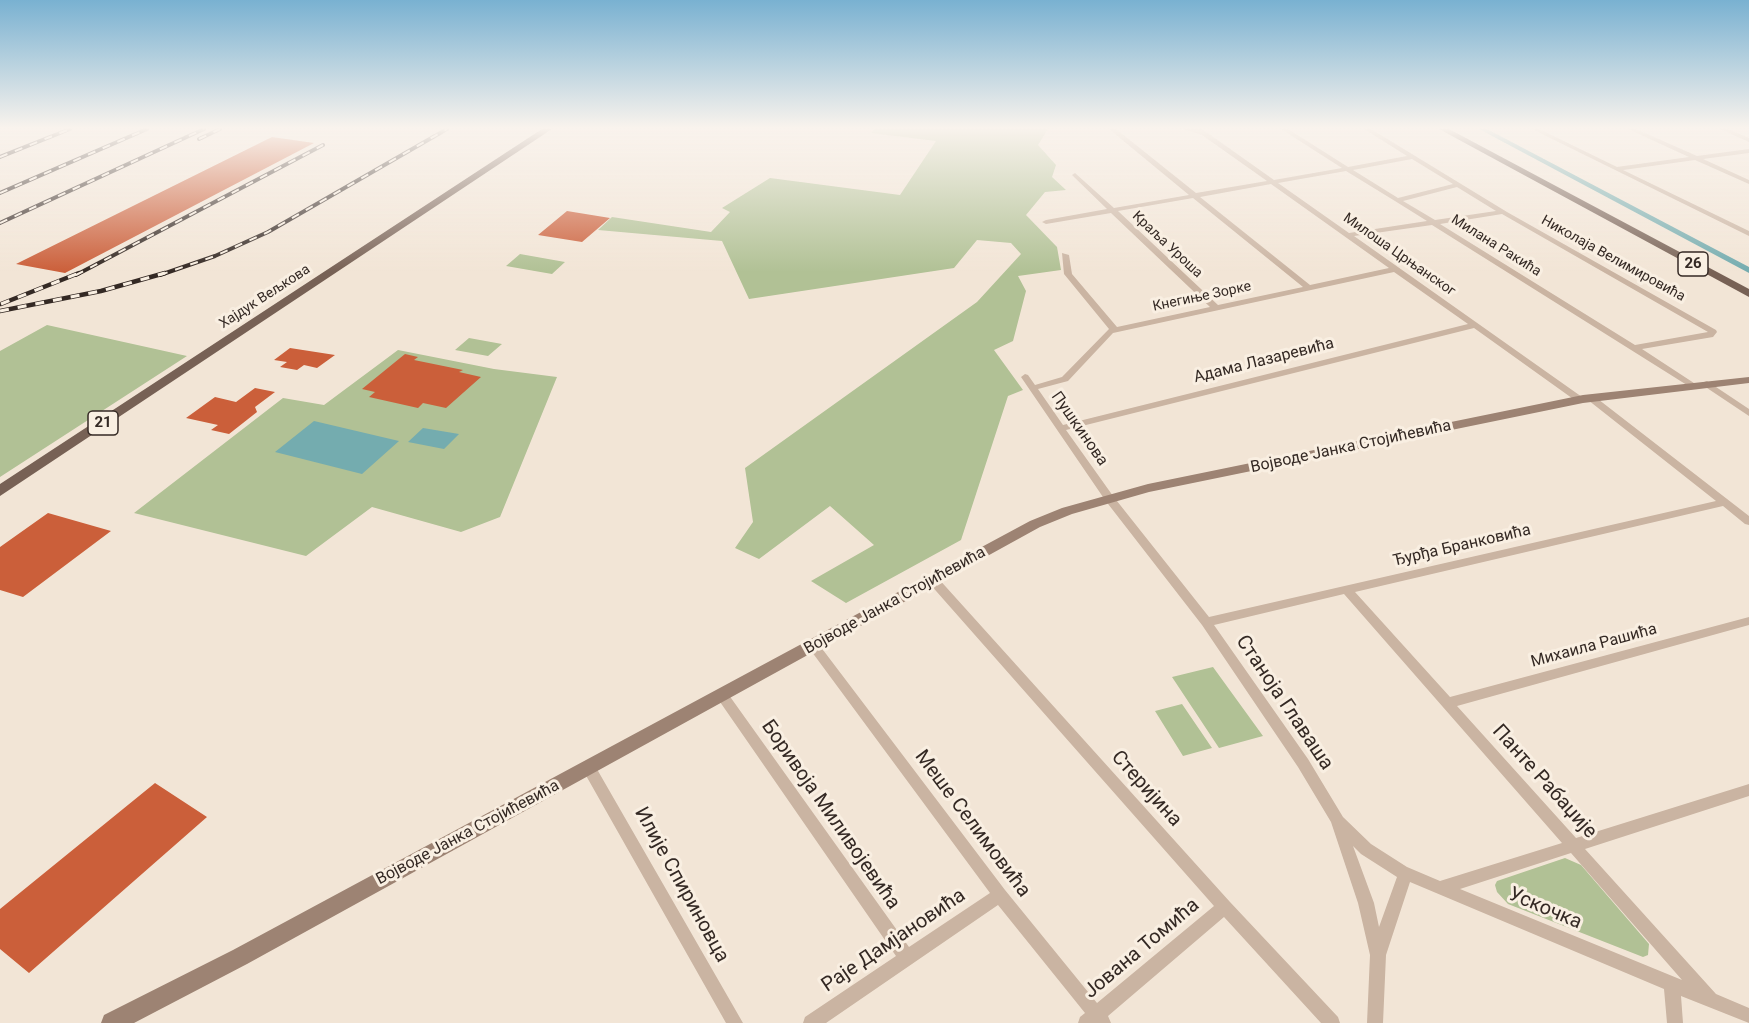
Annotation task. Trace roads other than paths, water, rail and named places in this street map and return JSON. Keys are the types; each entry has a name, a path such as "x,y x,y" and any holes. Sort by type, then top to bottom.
{"main road":[{"name":"Хајдук Вељкова","path":"0,491 476,177"},
{"name":"26","path":"1531,177 1749,297"},
{"name":"26","path":"1641,237 1749,297"}],"street":[{"name":"Краља Уроша","path":"1078,177 1216,308"},
{"path":"1172,177 1309,288"},
{"name":"Милоша Црњанског","path":"1266,177 1585,399 1749,521"},
{"path":"1046,222 1302,177"},
{"name":"Милана Ракића","path":"1362,177 1633,348 1749,413"},
{"name":"Николаја Велимировића","path":"1445,177 1713,332 1710,335 1633,348"},
{"path":"1632,177 1749,234"},
{"path":"1397,200 1458,185"},
{"path":"1349,236 1504,212"},
{"path":"1065,255 1068,274 1115,330"},
{"name":"Кнегиње Зорке","path":"1033,388 1065,379 1105,334 1115,330 1396,269"},
{"name":"Адама Лазаревића","path":"1061,428 1476,325"},
{"name":"Пушкинова","path":"1025,377 1109,498"},
{"name":"Војводе Јанка Стојићевића","path":"112,1023 589,768 1035,524 1066,511 1109,498 1585,399 1749,380"},
{"name":"Станоја Главаша","path":"1109,498 1206,622 1303,763 1336,820 1366,903 1378,955"},
{"name":"Ђурђа Бранковића","path":"1206,622 1725,502"},
{"name":"Стеријина","path":"933,580 1225,907 1332,1023"},
{"name":"Панте Рабаџије","path":"1347,590 1712,1001"},
{"name":"Михаила Рашића","path":"1448,704 1749,621"},
{"name":"Меше Селимовића","path":"813,645 1095,1020"},
{"name":"Боривоја Миливојевића","path":"722,695 906,957"},
{"name":"Илије Спириновца","path":"589,768 735,1023"},
{"path":"1440,888 1749,790"},
{"name":"Ускочка","path":"1336,820 1366,849 1406,874 1749,1016"},
{"path":"1375,1023 1378,955 1399,888 1406,874"},
{"name":"Раје Дамјановића","path":"811,1023 1000,895"},
{"name":"Јована Томића","path":"1095,1020 1225,907"},
{"path":"1672,984 1675,1023"},
{"path":"129,1023 150,1004"}],"water":[{"path":"314,421 399,441 362,474 275,452"},
{"path":"423,428 459,434 444,449 408,442"}],"waterway":[{"path":"1572,177 1749,270"}],"railway":[{"path":"0,193 37,177"},
{"path":"0,223 100,177"},
{"path":"76,275 263,177"},
{"path":"160,275 215,256 268,232 364,177"},
{"path":"1,304 79,273"},
{"path":"0,311 101,291 165,273"}]}
